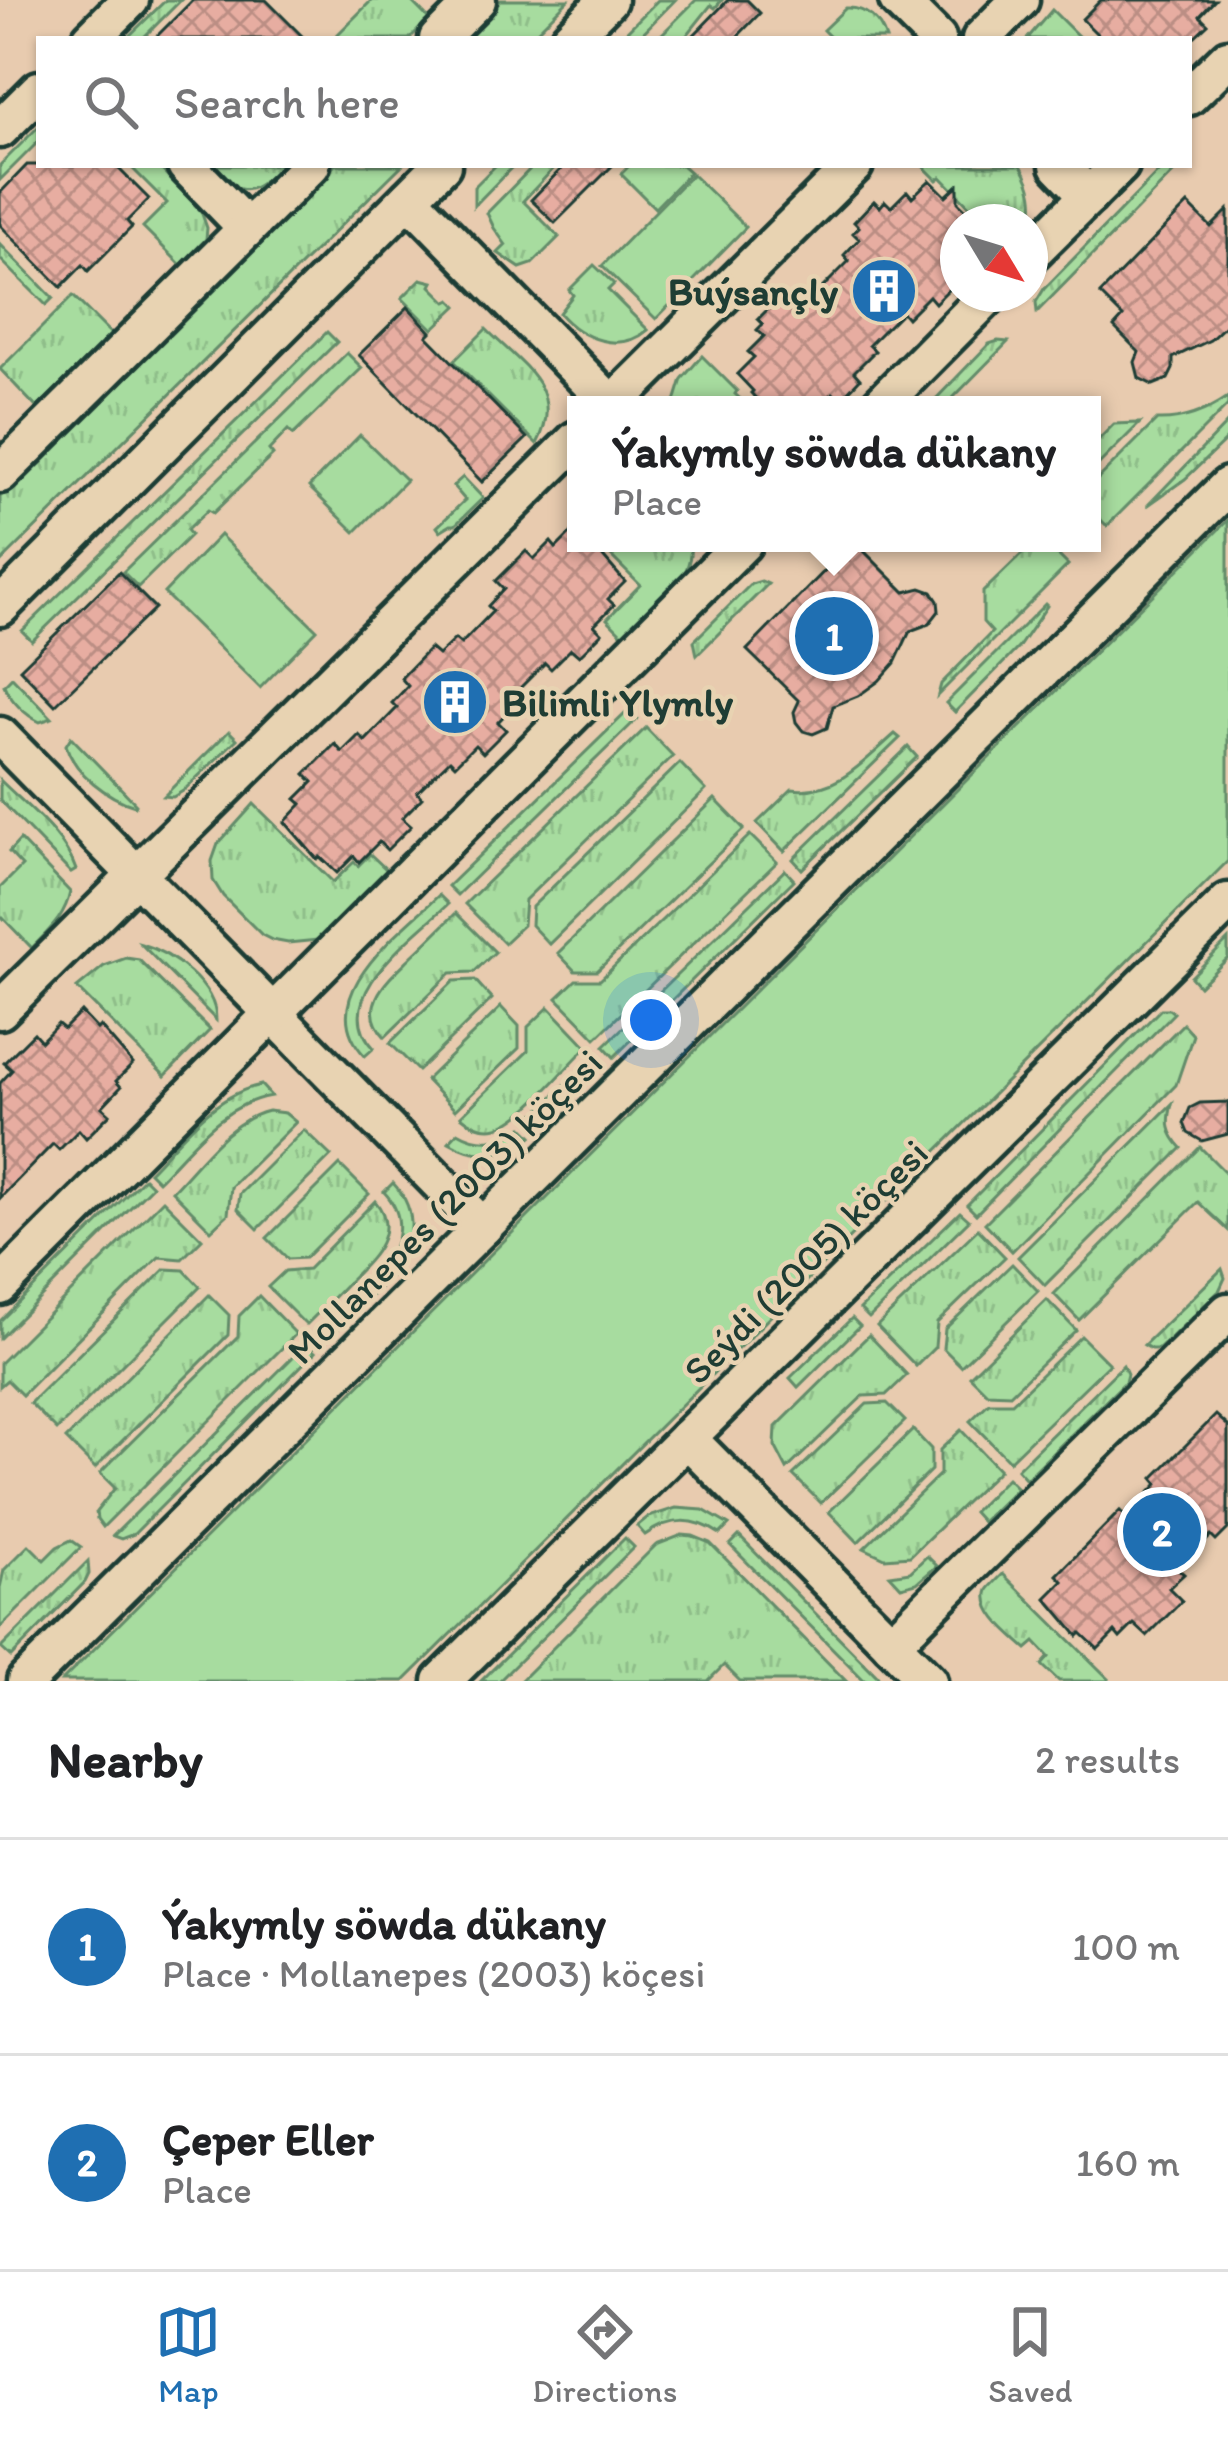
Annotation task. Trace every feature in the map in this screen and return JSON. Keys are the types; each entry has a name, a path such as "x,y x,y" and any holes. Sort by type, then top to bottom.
{"street":[{"path":"94,36 130,0"},
{"path":"441,36 477,0"},
{"path":"572,36 608,0"},
{"path":"898,0 934,36"},
{"path":"984,36 1020,0"},
{"path":"1192,94 1228,58"},
{"path":"0,128 36,93"},
{"path":"189,168 248,228"},
{"path":"0,474 308,168"},
{"path":"0,607 439,168"},
{"path":"621,396 851,168"},
{"path":"1062,168 1089,196"},
{"path":"1048,236 1117,168"},
{"path":"410,198 603,396"},
{"path":"889,396 972,312"},
{"path":"0,1010 567,449"},
{"name":"Mollanepes (2003) köçesi","path":"26,1681 1228,486"},
{"path":"0,1286 734,552"},
{"path":"0,736 483,1227"},
{"name":"Seýdi (2005) köçesi","path":"442,1681 1228,902"},
{"path":"891,1644 1228,1312"},
{"path":"687,1438 928,1681"}],"green space":[{"path":"166,0 181,0 145,36 129,36"},
{"path":"372,0 410,0 429,19 412,36 336,36"},
{"path":"501,0 568,0 532,36 465,36"},
{"path":"658,0 675,0 640,36 622,36"},
{"path":"696,0 722,0 715,8 711,5 686,36 660,36"},
{"path":"846,8 872,16 885,36 829,36 823,30"},
{"path":"1052,10 1078,36 1030,36"},
{"path":"36,129 36,144 0,180 0,165"},
{"path":"132,168 160,168 201,211 206,239 181,265 143,227 167,203"},
{"path":"211,168 279,168 253,188 229,184"},
{"path":"332,168 399,168 0,563 0,497"},
{"path":"493,168 511,168 474,206 474,187"},
{"path":"531,168 554,168 523,201 559,237 532,264 520,268 498,253 506,245 487,213"},
{"path":"627,168 685,168 690,172 655,208 621,174"},
{"path":"925,168 1022,168 1033,204 967,204 941,177 937,180"},
{"path":"1162,168 1178,168 1048,301 1048,285"},
{"path":"692,174 746,227 656,319 602,266"},
{"path":"0,244 53,298 46,305 0,259"},
{"path":"594,265 614,284 608,290 648,330 625,341 601,340 578,330 559,313 573,295 569,290"},
{"path":"421,279 433,282 431,286 447,302 457,306 433,329 402,298"},
{"path":"73,296 111,334 37,408 0,369"},
{"path":"486,329 526,367 543,393 545,425 537,444 454,361"},
{"path":"327,332 337,342 32,641 22,631"},
{"path":"1008,342 955,396 939,396 989,344"},
{"path":"347,353 362,368 293,435 288,430 269,450 273,455 213,513 208,510 187,530 191,535 138,587 123,572"},
{"path":"702,356 737,396 677,396 682,379"},
{"path":"1228,397 1228,405 1107,526 1101,520 1101,476 1157,420 1211,407"},
{"path":"1228,422 1228,438 1185,479 1147,506"},
{"path":"1140,423 1101,462 1101,437 1114,424"},
{"path":"360,435 406,480 355,532 309,487"},
{"path":"463,477 483,498 455,525 440,531 437,527 465,500 453,486"},
{"path":"1228,520 1228,861 404,1681 62,1681"},
{"path":"220,535 317,630 260,688 164,593"},
{"path":"607,552 690,552 679,584 626,638 607,619 640,585"},
{"path":"1055,552 1068,565 938,695 941,684 992,632 983,622 983,592 1023,553"},
{"path":"751,584 768,584 697,655 694,641"},
{"path":"1045,604 1018,648 955,712 946,703"},
{"path":"12,677 52,718 40,722 19,706 4,685"},
{"path":"629,710 637,719 457,895 448,886"},
{"path":"646,728 673,756 525,900 523,925 504,943 465,904"},
{"path":"229,731 237,739 183,791 164,796"},
{"path":"895,734 900,738 784,851 757,823 792,789 836,781"},
{"path":"71,737 135,806 103,791 84,774 66,745"},
{"path":"908,747 917,757 802,869 793,859"},
{"path":"680,763 706,790 549,944 531,925 532,907"},
{"path":"0,780 54,833 76,870 71,873 0,800"},
{"path":"715,799 744,829 597,971 575,971 558,953"},
{"path":"254,804 333,882 370,854 389,872 318,940 288,943 262,935 213,880 212,861 218,844"},
{"path":"750,835 777,862 596,1038 557,998 576,980 600,980"},
{"path":"20,840 70,892 60,916 32,948 0,915 0,888 22,866 9,852"},
{"path":"785,870 794,880 614,1057 604,1046"},
{"path":"439,895 448,904 397,950 368,989 361,1009 362,1029 374,1048 365,1056 351,1034 347,1011 354,989 384,947"},
{"path":"456,913 495,952 474,972 451,973 385,1037 373,1014 379,993"},
{"path":"1228,940 1228,958 1199,986 1191,977"},
{"path":"141,944 190,972 209,995 216,1020"},
{"path":"126,958 139,960 210,1030 165,1076 77,988 104,966"},
{"path":"475,980 492,999 418,1071 390,1043 454,981"},
{"path":"501,1007 519,1026 519,1048 455,1110 426,1080"},
{"path":"549,1007 587,1047 516,1118 489,1128 466,1120 461,1116 528,1051 528,1027"},
{"path":"1161,1009 1174,1013 976,1214 967,1205"},
{"path":"1183,1024 1193,1035 1176,1085 1012,1251 985,1223"},
{"path":"595,1055 605,1065 543,1126 533,1116"},
{"path":"261,1085 271,1096 222,1118 158,1181 149,1172 213,1108"},
{"path":"1172,1104 1170,1128 1182,1148 1045,1285 1018,1257"},
{"path":"268,1111 285,1113 296,1122 231,1187 228,1214 211,1230 172,1191 228,1133"},
{"path":"523,1127 532,1136 502,1152 470,1151 449,1142 458,1132 491,1140"},
{"path":"304,1130 331,1156 258,1229 238,1209 240,1194"},
{"path":"1200,1147 1228,1175 1228,1230 1198,1202 1079,1320 1054,1294"},
{"path":"340,1165 369,1194 305,1258 288,1259 267,1238"},
{"path":"144,1178 152,1186 0,1338 0,1321"},
{"path":"393,1183 407,1206 411,1230 405,1254 390,1276 381,1267 399,1230 396,1210 384,1192"},
{"path":"163,1200 202,1239 182,1259 159,1257 22,1395 7,1380 0,1386 0,1363"},
{"path":"375,1201 385,1224 379,1246 306,1325 268,1287 285,1271 308,1269"},
{"path":"960,1212 969,1220 869,1318 860,1309"},
{"path":"978,1229 1005,1257 937,1323 935,1347 916,1366 877,1326"},
{"path":"1012,1264 1038,1291 961,1366 943,1348 945,1329"},
{"path":"165,1269 184,1270 200,1287 57,1430 30,1403"},
{"path":"1222,1269 1225,1278 1219,1291 1159,1349 1144,1345"},
{"path":"370,1279 379,1288 324,1343 315,1334"},
{"path":"209,1295 229,1315 228,1335 95,1468 66,1439"},
{"path":"259,1296 296,1334 103,1527 96,1512 115,1488 100,1473 238,1336 239,1316"},
{"path":"1047,1300 1076,1330 1010,1394 987,1393 970,1376"},
{"path":"852,1318 860,1326 798,1387 790,1378"},
{"path":"869,1335 907,1375 886,1395 863,1396 787,1469 775,1446 776,1427"},
{"path":"1081,1336 1109,1364 1009,1461 970,1421 989,1403 1012,1403"},
{"path":"306,1344 315,1352 134,1534 121,1539 113,1536"},
{"path":"1123,1365 1125,1382 1026,1479 1017,1469"},
{"path":"887,1403 905,1421 821,1503 793,1475 867,1404"},
{"path":"913,1430 931,1449 931,1470 858,1542 829,1512"},
{"path":"961,1430 999,1470 910,1556 885,1558 864,1548 940,1474 940,1450"},
{"path":"1007,1478 1017,1488 982,1522 973,1512"},
{"path":"676,1508 703,1510 729,1525 720,1534 692,1522 673,1522 645,1535 637,1526"},
{"path":"682,1535 710,1543 846,1681 740,1681 724,1665 708,1681 520,1681 656,1545"},
{"path":"739,1536 880,1681 865,1681 730,1545"},
{"path":"625,1538 634,1547 499,1681 481,1681"},
{"path":"71,1540 81,1547 0,1628 4,1570 29,1545 44,1560"},
{"path":"927,1556 937,1566 917,1583 901,1587 890,1575 910,1572"},
{"path":"88,1561 85,1582 11,1657 1,1648"},
{"path":"1003,1574 1107,1681 1059,1681 1042,1665 1049,1657 1035,1642 1027,1649 1006,1630 987,1598 988,1590"}],"building":[{"path":"193,0 266,0 302,36 157,36"},
{"path":"728,0 747,0 760,13 738,36 693,36"},
{"path":"1101,0 1215,0 1200,16 1208,24 1192,39 1099,36 1082,19"},
{"path":"27,165 118,168 149,199 127,221 132,227 88,271 83,265 61,287 0,225 0,193"},
{"path":"562,168 610,168 555,223 531,200"},
{"name":"Buýsançly","path":"930,180 946,196 958,185 960,204 940,204 940,298 935,303 929,296 907,318 902,312 869,345 875,351 854,372 860,379 844,396 754,396 737,374 754,357 748,352 764,336 757,330 763,324 758,319 779,298 796,303 811,288 817,293 849,261 844,255 859,239 853,233 859,227 854,222 874,201 880,207 885,201 891,207 907,191 912,197"},
{"path":"1188,204 1211,227 1228,210 1228,323 1210,340 1173,358 1168,379 1153,385 1139,378 1135,362 1139,352 1114,327 1123,317 1100,294"},
{"path":"408,307 431,332 427,336 527,438 482,482 359,355"},
{"name":"Bilimli Ylymly","path":"567,537 567,552 599,552 625,582 608,599 614,605 594,625 602,633 579,656 571,649 551,669 545,663 512,696 518,701 498,722 506,730 483,753 475,745 455,765 450,760 417,792 422,798 402,818 411,826 387,850 379,842 359,862 354,856 337,873 317,859 285,822 302,804 296,799 313,782 305,774 335,744 342,752 359,735 365,741 397,708 392,703 408,686 401,678 430,648 438,655 455,639 461,644 493,611 488,606 504,589 496,581 526,551 534,559 551,542 556,548"},
{"path":"843,552 865,552 905,592 921,588 938,601 939,611 929,624 910,631 895,663 879,681 833,706 827,728 813,734 796,722 799,701 747,650"},
{"path":"119,572 155,608 55,705 20,669"},
{"path":"81,1012 133,1064 116,1081 121,1087 102,1107 110,1114 86,1138 79,1130 59,1150 53,1144 0,1198 0,1083 12,1070 4,1063 34,1033 41,1041 58,1024 64,1029"},
{"path":"1228,1102 1228,1134 1202,1141 1188,1133 1184,1123 1190,1108"},
{"path":"1216,1415 1228,1426 1228,1529 1216,1541 1211,1536 1178,1569 1184,1574 1169,1588 1182,1601 1147,1636 1134,1624 1120,1638 1115,1632 1098,1649 1081,1633 1078,1636 1046,1598 1063,1581 1057,1575 1120,1511 1126,1517 1158,1484 1153,1478"}],"place":[{"name":"Buýsançly","path":"884,291"},
{"name":"Ýakymly söwda dükany","path":"834,636"},
{"name":"Bilimli Ylymly","path":"455,702"},
{"name":"Çeper Eller","path":"1162,1532"}]}
